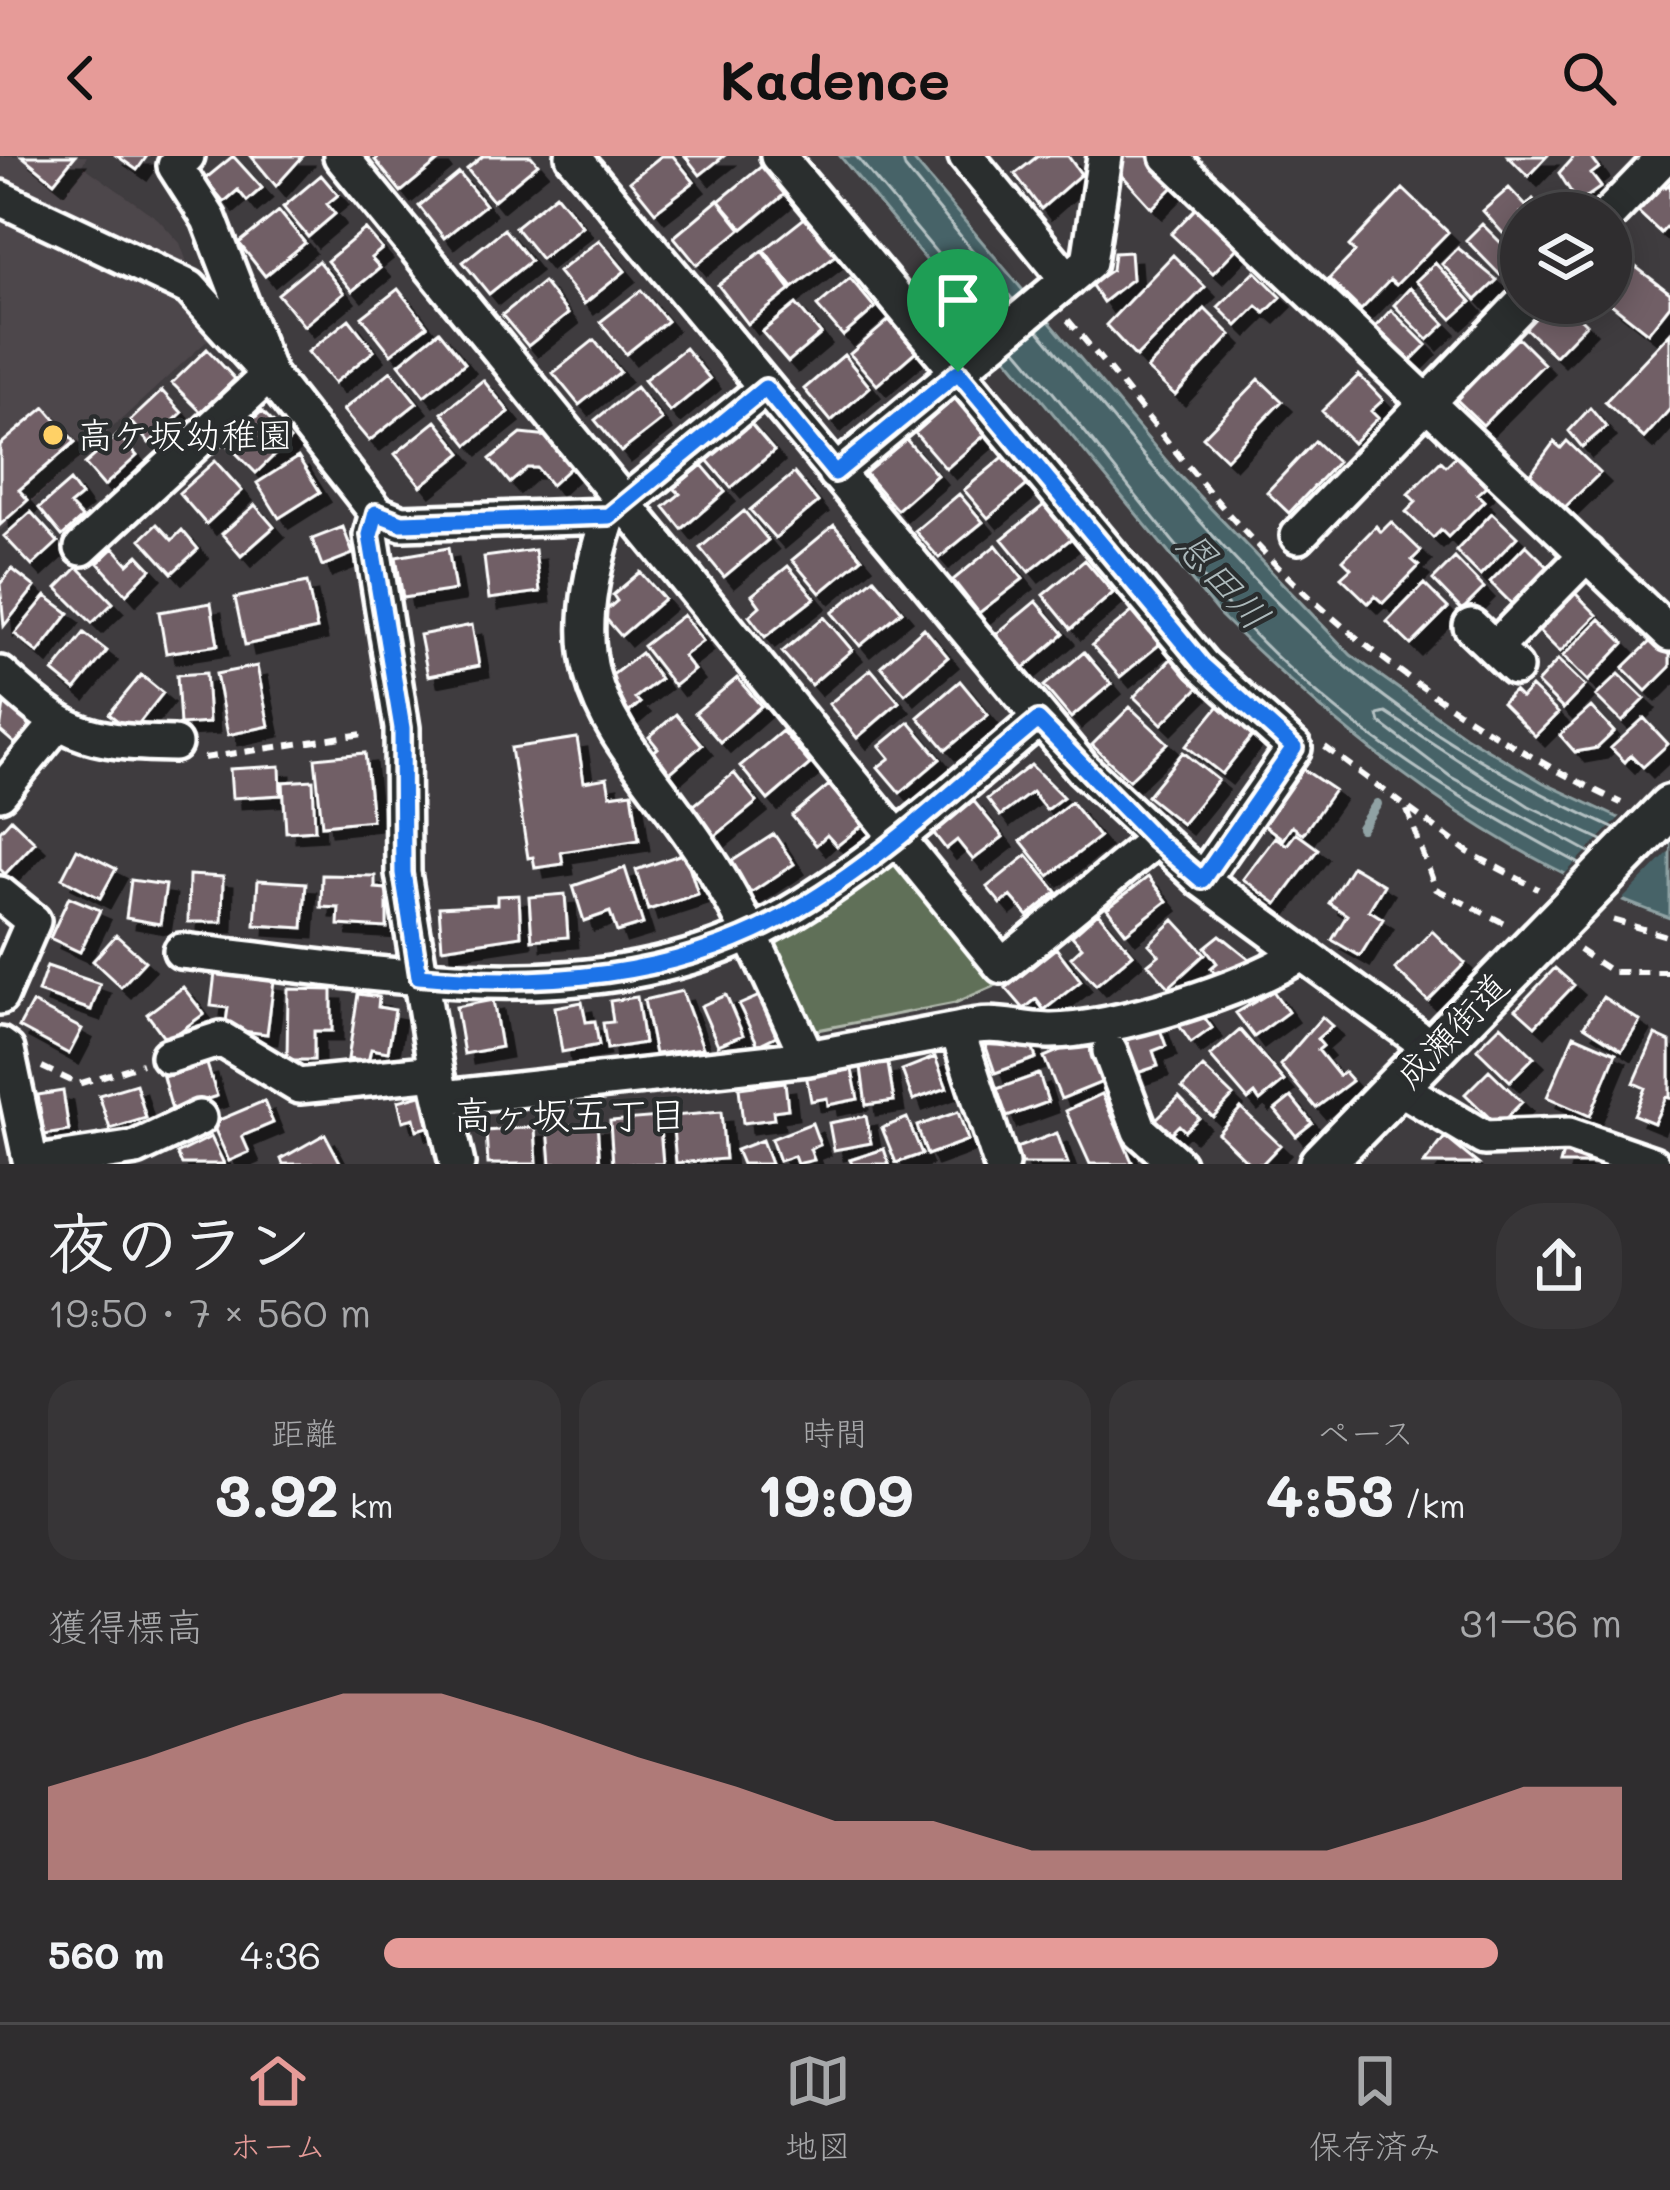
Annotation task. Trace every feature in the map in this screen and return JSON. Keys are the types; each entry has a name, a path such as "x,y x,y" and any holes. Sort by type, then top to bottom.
{"main road":[{"name":"成瀬街道","path":"1322,1164 1578,902 1652,814"}],"street":[{"path":"187,156 175,166 209,219 269,375"},
{"path":"340,156 616,509 1002,965 1155,840"},
{"path":"573,156 1038,720 1155,840 1202,880 1433,1049"},
{"path":"778,156 1202,665 1294,748 1202,880"},
{"path":"966,156 1050,295"},
{"path":"835,473 1089,262 1105,156"},
{"path":"1168,156 1670,634"},
{"path":"1630,192 1665,156"},
{"path":"0,198 190,288 269,375 376,513 402,523 616,509"},
{"path":"1298,536 1503,324"},
{"path":"82,548 269,375"},
{"path":"765,388 616,509 595,558 587,616 590,682 606,719 713,868 808,1058"},
{"path":"376,513 370,535 402,728 403,873 457,1164"},
{"path":"1494,647 1587,554"},
{"path":"0,674 56,725 118,743 174,744"},
{"path":"181,951 502,983 592,976 687,957 784,917 896,839 1038,720"},
{"path":"0,793 56,725"},
{"path":"0,894 33,921 0,997"},
{"path":"168,1056 220,1039 299,1086 439,1085 808,1058 992,1021 1049,1030 1089,1026 1198,998 1277,970 1301,954"},
{"path":"957,1030 1001,1164"},
{"path":"4,1047 31,1164 136,1148 199,1118"},
{"path":"1110,1051 1139,1131 1177,1164"},
{"path":"1397,1086 1484,1138 1569,1135 1653,1164"}],"path":[{"path":"1050,295 1301,590 1485,729 1543,766 1652,814"},
{"path":"174,744 199,758 402,728"},
{"path":"1316,740 1468,852 1670,938"},
{"path":"1407,810 1436,889 1501,920 1515,933"},
{"path":"1571,943 1612,972 1670,972"},
{"path":"4,1047 77,1084 168,1056"}],"shaded area":[{"path":"0,156 87,156 82,165 158,219 180,243 188,265 0,175"},
{"name":"高ケ坂幼稚園","path":"0,217 178,303 210,338 0,531"}],"green space":[{"path":"896,858 999,984 955,1003 812,1031 770,948"}],"water":[{"name":"恩田川","path":"840,156 910,156 1175,471 1351,655 1465,736 1544,783 1670,842 1670,918 1545,864 1486,830 1373,751 1269,662 1220,615"}],"pier":[{"path":"1623,814 1670,835 1670,851 1618,904 1563,876"}],"building":[{"path":"22,156 75,156 54,182"},
{"path":"117,156 147,156 137,170"},
{"path":"233,156 262,188 247,201 238,190 224,202 205,179"},
{"path":"251,156 303,156 276,186"},
{"path":"380,156 441,159 401,192 375,160"},
{"path":"483,156 531,156 538,164 493,201 467,169"},
{"path":"661,156 673,156 694,182 655,212 630,181"},
{"path":"685,156 724,156 700,175"},
{"path":"1038,156 1068,156 1081,174 1041,209 1015,174"},
{"path":"1124,156 1147,156 1176,184 1152,208 1121,174"},
{"path":"1508,156 1547,156 1528,176"},
{"path":"1574,156 1590,156 1599,168 1591,174 1601,187 1594,192 1571,192 1559,173"},
{"path":"763,165 786,193 743,229 719,201"},
{"path":"459,173 485,205 444,238 419,206"},
{"path":"321,175 338,195 327,204 335,214 308,237 283,207"},
{"path":"1661,182 1666,187 1670,183 1670,223 1661,233 1635,209"},
{"path":"1403,189 1448,232 1396,285 1390,280 1361,310 1329,279 1355,252 1349,246"},
{"path":"556,194 582,226 541,259 515,227"},
{"path":"1500,196 1500,230 1483,211"},
{"path":"718,200 741,229 697,265 674,237"},
{"path":"1196,208 1238,247 1213,273 1171,234"},
{"path":"279,211 305,243 265,276 239,243"},
{"path":"807,216 837,254 793,288 764,250"},
{"path":"1482,224 1500,242 1500,275 1466,240"},
{"path":"365,229 382,249 371,258 380,268 352,291 327,261"},
{"path":"504,229 530,261 489,294 463,262"},
{"path":"599,240 625,271 584,304 558,272"},
{"path":"1458,248 1497,280 1476,300 1442,264"},
{"path":"762,251 791,290 748,324 718,285"},
{"path":"1130,252 1132,279 1103,302 1091,284 1112,270 1114,253"},
{"path":"1173,255 1205,287 1136,357 1106,325"},
{"path":"318,261 344,293 304,326 278,294"},
{"path":"1435,263 1471,302 1452,319 1416,281"},
{"path":"1632,264 1670,293 1670,305 1648,333 1632,320"},
{"path":"1255,271 1281,297 1265,313 1257,306 1237,326 1218,307"},
{"path":"850,278 875,308 843,336 817,306"},
{"path":"543,282 568,314 528,346 502,315"},
{"path":"1410,288 1445,324 1428,340 1394,305"},
{"path":"398,289 427,326 391,354 362,317"},
{"path":"641,290 667,321 626,354 600,322"},
{"path":"796,304 821,334 788,362 762,332"},
{"path":"1205,309 1231,335 1175,395 1147,369"},
{"path":"1391,310 1426,345 1409,362 1375,327"},
{"path":"349,319 374,351 334,383 308,352"},
{"path":"889,320 916,351 877,385 850,354"},
{"path":"1521,324 1586,324 1555,356"},
{"path":"439,331 465,363 424,396 399,364"},
{"path":"1670,333 1670,409 1644,438 1605,402"},
{"path":"1518,338 1544,364 1483,425 1456,399"},
{"path":"594,340 620,372 579,405 553,373"},
{"path":"685,348 710,379 670,412 644,380"},
{"path":"207,349 235,379 201,412 172,383"},
{"path":"844,355 870,387 831,421 804,389"},
{"path":"391,371 417,403 369,441 343,410"},
{"path":"1359,375 1383,400 1371,411 1378,418 1353,443 1322,411"},
{"path":"1259,379 1282,401 1226,459 1203,437"},
{"path":"483,380 509,412 468,445 442,413"},
{"path":"636,387 662,420 621,452 595,420"},
{"path":"162,391 182,413 149,443 130,421"},
{"path":"955,398 986,434 946,469 915,433"},
{"path":"45,407 75,442 19,490 28,500 0,525 0,445"},
{"path":"1590,408 1606,427 1582,447 1569,431"},
{"path":"262,411 290,440 256,473 227,444"},
{"path":"436,421 462,453 421,486 395,454"},
{"path":"750,423 774,451 731,488 707,460"},
{"path":"521,434 549,437 573,465 551,485 537,468 527,468 510,483 490,459"},
{"path":"118,435 137,456 104,486 85,464"},
{"path":"906,439 937,475 897,510 865,473"},
{"path":"1315,441 1337,462 1289,513 1267,492"},
{"path":"1567,441 1600,473 1563,509 1529,476 1554,442 1561,448"},
{"path":"1008,453 1032,481 988,518 964,490"},
{"path":"1456,456 1486,486 1477,494 1484,501 1448,537 1441,530 1433,538 1406,512 1416,502 1408,494 1441,461 1446,466"},
{"path":"298,457 320,492 279,518 257,483"},
{"path":"215,461 242,491 206,524 179,493"},
{"path":"702,465 725,492 682,529 664,507 680,494 674,488"},
{"path":"794,473 818,502 775,538 750,510"},
{"path":"70,481 81,496 70,505 82,518 62,536 39,508"},
{"path":"959,494 983,522 939,558 915,531"},
{"path":"1045,504 1072,538 1029,572 1002,539"},
{"path":"255,505 274,527 241,556 222,534"},
{"path":"744,511 768,540 724,577 700,548"},
{"path":"31,512 58,542 32,566 4,536"},
{"path":"1492,513 1517,537 1480,575 1456,551"},
{"path":"1391,522 1421,551 1412,560 1419,566 1383,603 1375,596 1368,603 1341,577 1351,568 1343,560 1376,526 1381,532"},
{"path":"157,524 172,540 182,530 198,549 172,573 141,539"},
{"path":"834,525 862,558 820,593 792,560"},
{"path":"343,527 353,554 322,566 312,539"},
{"path":"996,545 1023,579 979,613 953,580"},
{"path":"1526,545 1550,569 1514,606 1490,582"},
{"path":"114,548 128,564 138,555 151,569 126,594 98,563"},
{"path":"448,548 455,590 403,598 396,557"},
{"path":"535,550 540,592 489,599 484,557"},
{"path":"1455,558 1484,588 1462,610 1433,580"},
{"path":"1085,560 1113,593 1071,629 1043,595"},
{"path":"788,566 815,598 765,637 749,616 760,606 752,595"},
{"path":"78,567 113,603 92,623 57,588"},
{"path":"12,569 35,587 4,626 0,584"},
{"path":"640,572 664,599 621,636 602,614 617,601 613,595"},
{"path":"874,578 902,611 860,646 832,613"},
{"path":"307,582 317,629 245,645 235,598"},
{"path":"1424,584 1448,608 1411,645 1387,622"},
{"path":"1573,591 1597,615 1560,652 1536,628"},
{"path":"46,596 69,613 38,653 15,634"},
{"path":"1036,601 1064,634 1022,670 994,636"},
{"path":"211,603 218,645 166,653 159,612"},
{"path":"1133,611 1160,644 1120,677 1092,645"},
{"path":"683,615 703,641 683,656 694,670 674,686 643,646"},
{"path":"824,617 852,650 811,685 782,652"},
{"path":"1600,619 1624,643 1588,681 1563,656"},
{"path":"472,625 479,666 428,676 420,635"},
{"path":"924,628 948,657 905,694 881,666"},
{"path":"84,633 107,651 75,690 53,672"},
{"path":"1654,638 1670,655 1670,667 1646,691 1623,668"},
{"path":"1084,652 1111,684 1071,718 1044,686"},
{"path":"641,653 660,679 635,698 640,703 627,714 602,683"},
{"path":"1172,658 1200,686 1162,724 1134,697"},
{"path":"1558,660 1585,686 1563,709 1537,683"},
{"path":"257,666 269,726 228,735 216,674"},
{"path":"871,669 899,702 857,738 829,704"},
{"path":"206,673 209,723 180,725 177,675"},
{"path":"1619,674 1645,699 1622,722 1596,696"},
{"path":"141,675 163,693 132,732 109,714"},
{"path":"737,678 761,706 720,742 695,713"},
{"path":"960,681 988,715 946,750 918,717"},
{"path":"1531,687 1558,713 1535,736 1502,703 1514,691 1521,698"},
{"path":"5,697 33,723 15,744 0,731"},
{"path":"1222,702 1257,730 1222,774 1186,746"},
{"path":"1130,707 1168,743 1129,780 1092,745"},
{"path":"1591,707 1614,732 1597,748 1575,752 1560,735"},
{"path":"676,714 702,745 664,778 646,758 658,748 649,737"},
{"path":"1644,718 1668,744 1643,767 1631,755 1625,762 1611,748"},
{"path":"909,722 940,759 900,793 878,767 890,758 880,746"},
{"path":"782,731 810,764 768,800 740,766"},
{"path":"577,738 584,782 607,778 610,795 632,792 639,840 561,852 563,864 535,868 533,857 528,858 511,748"},
{"path":"1183,752 1218,780 1182,824 1147,796"},
{"path":"365,753 372,820 322,825 315,758"},
{"path":"1031,765 1063,797 1046,810 1032,792 1000,816 987,799"},
{"path":"280,766 281,795 232,798 230,769"},
{"path":"1300,767 1334,790 1303,834 1292,826 1283,839 1261,823"},
{"path":"734,773 757,802 713,838 689,809"},
{"path":"313,780 315,830 286,832 283,782"},
{"path":"829,785 863,825 837,846 827,835 816,845 792,816"},
{"path":"972,799 1003,837 973,860 957,840 946,849 932,831"},
{"path":"1071,802 1099,837 1049,876 1021,841"},
{"path":"11,819 35,842 5,874 0,869 0,831"},
{"path":"1296,833 1318,849 1277,904 1243,879 1275,837 1287,845"},
{"path":"774,834 794,864 746,896 726,865"},
{"path":"77,849 116,869 100,898 62,878"},
{"path":"685,853 698,894 648,910 636,870"},
{"path":"1027,855 1057,892 1028,916 1011,896 1001,904 987,887"},
{"path":"1352,866 1384,885 1369,910 1383,919 1360,956 1332,940 1347,915 1329,903"},
{"path":"625,868 643,924 617,932 610,912 584,921 573,886"},
{"path":"189,875 223,877 222,922 188,922"},
{"path":"322,875 375,876 375,888 387,889 387,928 338,925 339,908 321,907"},
{"path":"1148,877 1167,901 1126,933 1107,908"},
{"path":"131,880 166,885 160,924 126,918"},
{"path":"258,880 306,883 303,928 255,925"},
{"path":"565,894 568,937 532,940 529,897"},
{"path":"519,895 521,936 442,948 439,907 497,904 497,896"},
{"path":"69,897 100,910 80,952 50,938"},
{"path":"1098,913 1133,954 1096,985 1071,957 1082,947 1072,936"},
{"path":"1174,920 1205,954 1169,987 1148,964 1159,955 1149,944"},
{"path":"1432,931 1465,963 1428,1001 1395,969"},
{"path":"116,935 145,961 121,987 93,961"},
{"path":"1220,935 1250,959 1248,968 1219,979 1211,968 1217,963 1205,947"},
{"path":"1056,948 1081,981 1044,1010 1036,999 1024,1009 1006,988"},
{"path":"47,966 100,984 91,1010 38,992"},
{"path":"1555,968 1574,985 1535,1026 1516,1009"},
{"path":"215,973 274,981 267,1034 225,1029 228,1008 211,1006"},
{"path":"183,987 204,1014 167,1041 147,1014"},
{"path":"288,989 332,990 332,1031 314,1031 314,1060 287,1060"},
{"path":"682,991 703,1048 655,1054 644,1000"},
{"path":"1273,991 1288,1012 1254,1037 1236,1013"},
{"path":"358,994 379,997 378,1007 395,1010 388,1052 371,1049 368,1062 348,1059"},
{"path":"764,994 782,1033 758,1045 739,1005"},
{"path":"726,995 743,1035 718,1045 701,1006"},
{"path":"637,997 644,1043 607,1049 603,1023 613,1022 610,1001"},
{"path":"1603,997 1640,1021 1622,1050 1584,1026"},
{"path":"493,1000 501,1047 464,1054 456,1007"},
{"path":"582,1002 586,1022 595,1021 599,1045 562,1052 555,1007"},
{"path":"32,1003 82,1029 69,1054 19,1027"},
{"path":"1198,1009 1212,1028 1191,1043 1178,1024"},
{"path":"1322,1017 1332,1026 1317,1039 1323,1046 1318,1050 1339,1076 1344,1072 1352,1081 1316,1108 1280,1065"},
{"path":"1158,1024 1166,1046 1153,1051 1158,1066 1137,1073 1124,1037"},
{"path":"1501,1025 1534,1057 1510,1081 1477,1049"},
{"path":"1026,1030 1036,1058 995,1073 985,1044"},
{"path":"1240,1030 1284,1081 1260,1101 1255,1094 1248,1100 1210,1056"},
{"path":"1574,1035 1616,1053 1590,1116 1547,1097"},
{"path":"1655,1035 1670,1042 1670,1098 1666,1097 1654,1123 1634,1115 1645,1088 1634,1083"},
{"path":"1088,1038 1105,1081 1061,1099 1044,1057"},
{"path":"935,1057 947,1088 913,1100 902,1070"},
{"path":"207,1064 217,1096 172,1110 163,1077"},
{"path":"888,1064 894,1101 866,1105 861,1067"},
{"path":"851,1065 858,1099 828,1105 827,1098 811,1101 806,1074"},
{"path":"1203,1067 1233,1096 1213,1117 1182,1088"},
{"path":"1489,1070 1522,1102 1498,1126 1465,1094"},
{"path":"1039,1074 1048,1102 1007,1117 997,1089"},
{"path":"785,1082 788,1109 773,1111 774,1119 743,1123 739,1088"},
{"path":"136,1084 146,1118 110,1129 99,1095"},
{"path":"63,1091 69,1131 44,1135 38,1095"},
{"path":"428,1093 436,1125 417,1130 414,1118 403,1121 398,1101"},
{"path":"1102,1094 1133,1164 1090,1164 1066,1111"},
{"path":"1179,1097 1199,1118 1185,1131 1179,1125 1168,1136 1153,1122"},
{"path":"1291,1097 1312,1123 1296,1136 1275,1110"},
{"path":"264,1101 273,1123 242,1136 249,1152 229,1161 212,1123"},
{"path":"1241,1108 1280,1145 1262,1164 1250,1164 1218,1133"},
{"path":"721,1112 725,1159 676,1163 672,1116"},
{"path":"958,1112 968,1140 927,1155 917,1126"},
{"path":"866,1116 871,1143 834,1150 829,1123"},
{"path":"659,1117 663,1164 613,1164 610,1121"},
{"path":"907,1118 922,1154 896,1163 882,1128"},
{"path":"597,1123 600,1164 551,1164 548,1127"},
{"path":"812,1123 820,1145 810,1149 814,1160 797,1164 794,1156 779,1161 771,1139"},
{"path":"535,1127 537,1164 488,1164 486,1131"},
{"path":"1057,1133 1068,1164 1021,1164 1016,1148"},
{"path":"325,1134 341,1164 283,1164 281,1159"},
{"path":"211,1137 224,1164 182,1164 177,1154"},
{"path":"1445,1137 1478,1164 1424,1164"},
{"path":"762,1140 771,1164 742,1164 736,1150"},
{"path":"884,1149 889,1164 852,1164 850,1160"},
{"path":"1563,1153 1600,1164 1560,1164"}],"waterway":[{"path":"1361,828 1377,804"}],"place":[{"name":"高ケ坂幼稚園","path":"53,435"}],"district":[{"name":"高ヶ坂五丁目","path":"570,1115"}],"route":[{"path":"958,372 1202,665 1294,748 1202,880 1155,840 1038,720 896,839 784,917 749,932 687,957 592,976 502,983 419,976 403,873 402,728 370,535 376,513 402,523 609,516 765,388 835,473 958,372"}]}
